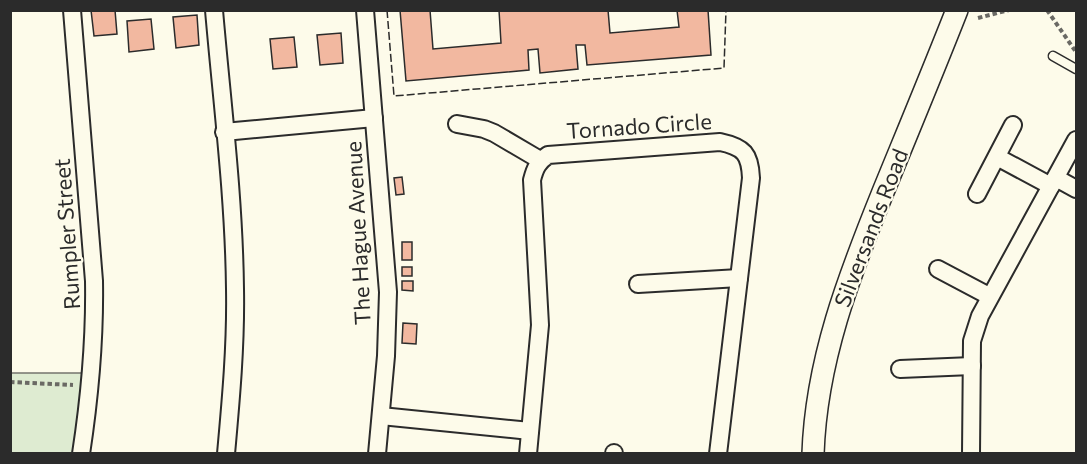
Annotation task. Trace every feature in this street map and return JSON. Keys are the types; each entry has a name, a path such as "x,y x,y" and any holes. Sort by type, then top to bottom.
{"street":[{"name":"Rumpler Street","path":"72,10 94,281 95,326 91,386 81,453"},
{"path":"214,10 232,215 235,290 234,365 226,453"},
{"name":"The Hague Avenue","path":"365,10 388,292 386,356 377,453"},
{"name":"Silversands Road","path":"813,453 818,394 832,331 863,243 957,10"},
{"path":"225,132 374,118"},
{"path":"457,124 484,129 540,160"},
{"path":"977,194 1013,125"},
{"path":"971,453 972,341 980,316 1077,140"},
{"name":"Tornado Circle","path":"528,453 540,310 532,180 535,167 548,155 720,142 733,145 745,152 751,172 718,453"},
{"path":"997,157 1053,182 1077,189"},
{"path":"938,269 989,296"},
{"path":"638,284 739,278"},
{"path":"900,369 972,366"},
{"path":"381,416 530,431"}],"lane":[{"path":"1053,56 1077,69"}],"path":[{"path":"978,18 1009,10"},
{"path":"1047,10 1077,53"},
{"path":"10,382 91,386"}],"green space":[{"path":"11,373 84,373 75,453 11,454"}],"building":[{"path":"91,10 115,10 117,34 94,36"},
{"path":"400,10 430,10 433,49 501,43 499,10 608,10 610,33 679,27 677,10 708,10 711,55 587,65 585,45 576,45 578,69 540,73 538,49 528,50 529,70 406,81"},
{"path":"197,15 199,45 176,48 173,17"},
{"path":"151,19 154,49 129,52 127,21"},
{"path":"341,33 343,63 320,65 317,35"},
{"path":"294,37 297,67 273,69 270,39"},
{"path":"402,177 404,194 396,195 394,178"},
{"path":"402,242 412,242 412,260 402,260"},
{"path":"402,267 412,267 412,276 402,276"},
{"path":"402,281 413,281 413,291 402,290"},
{"path":"403,323 417,324 416,344 402,343"}],"fence":[{"path":"387,10 394,96 724,68 726,10"}]}
